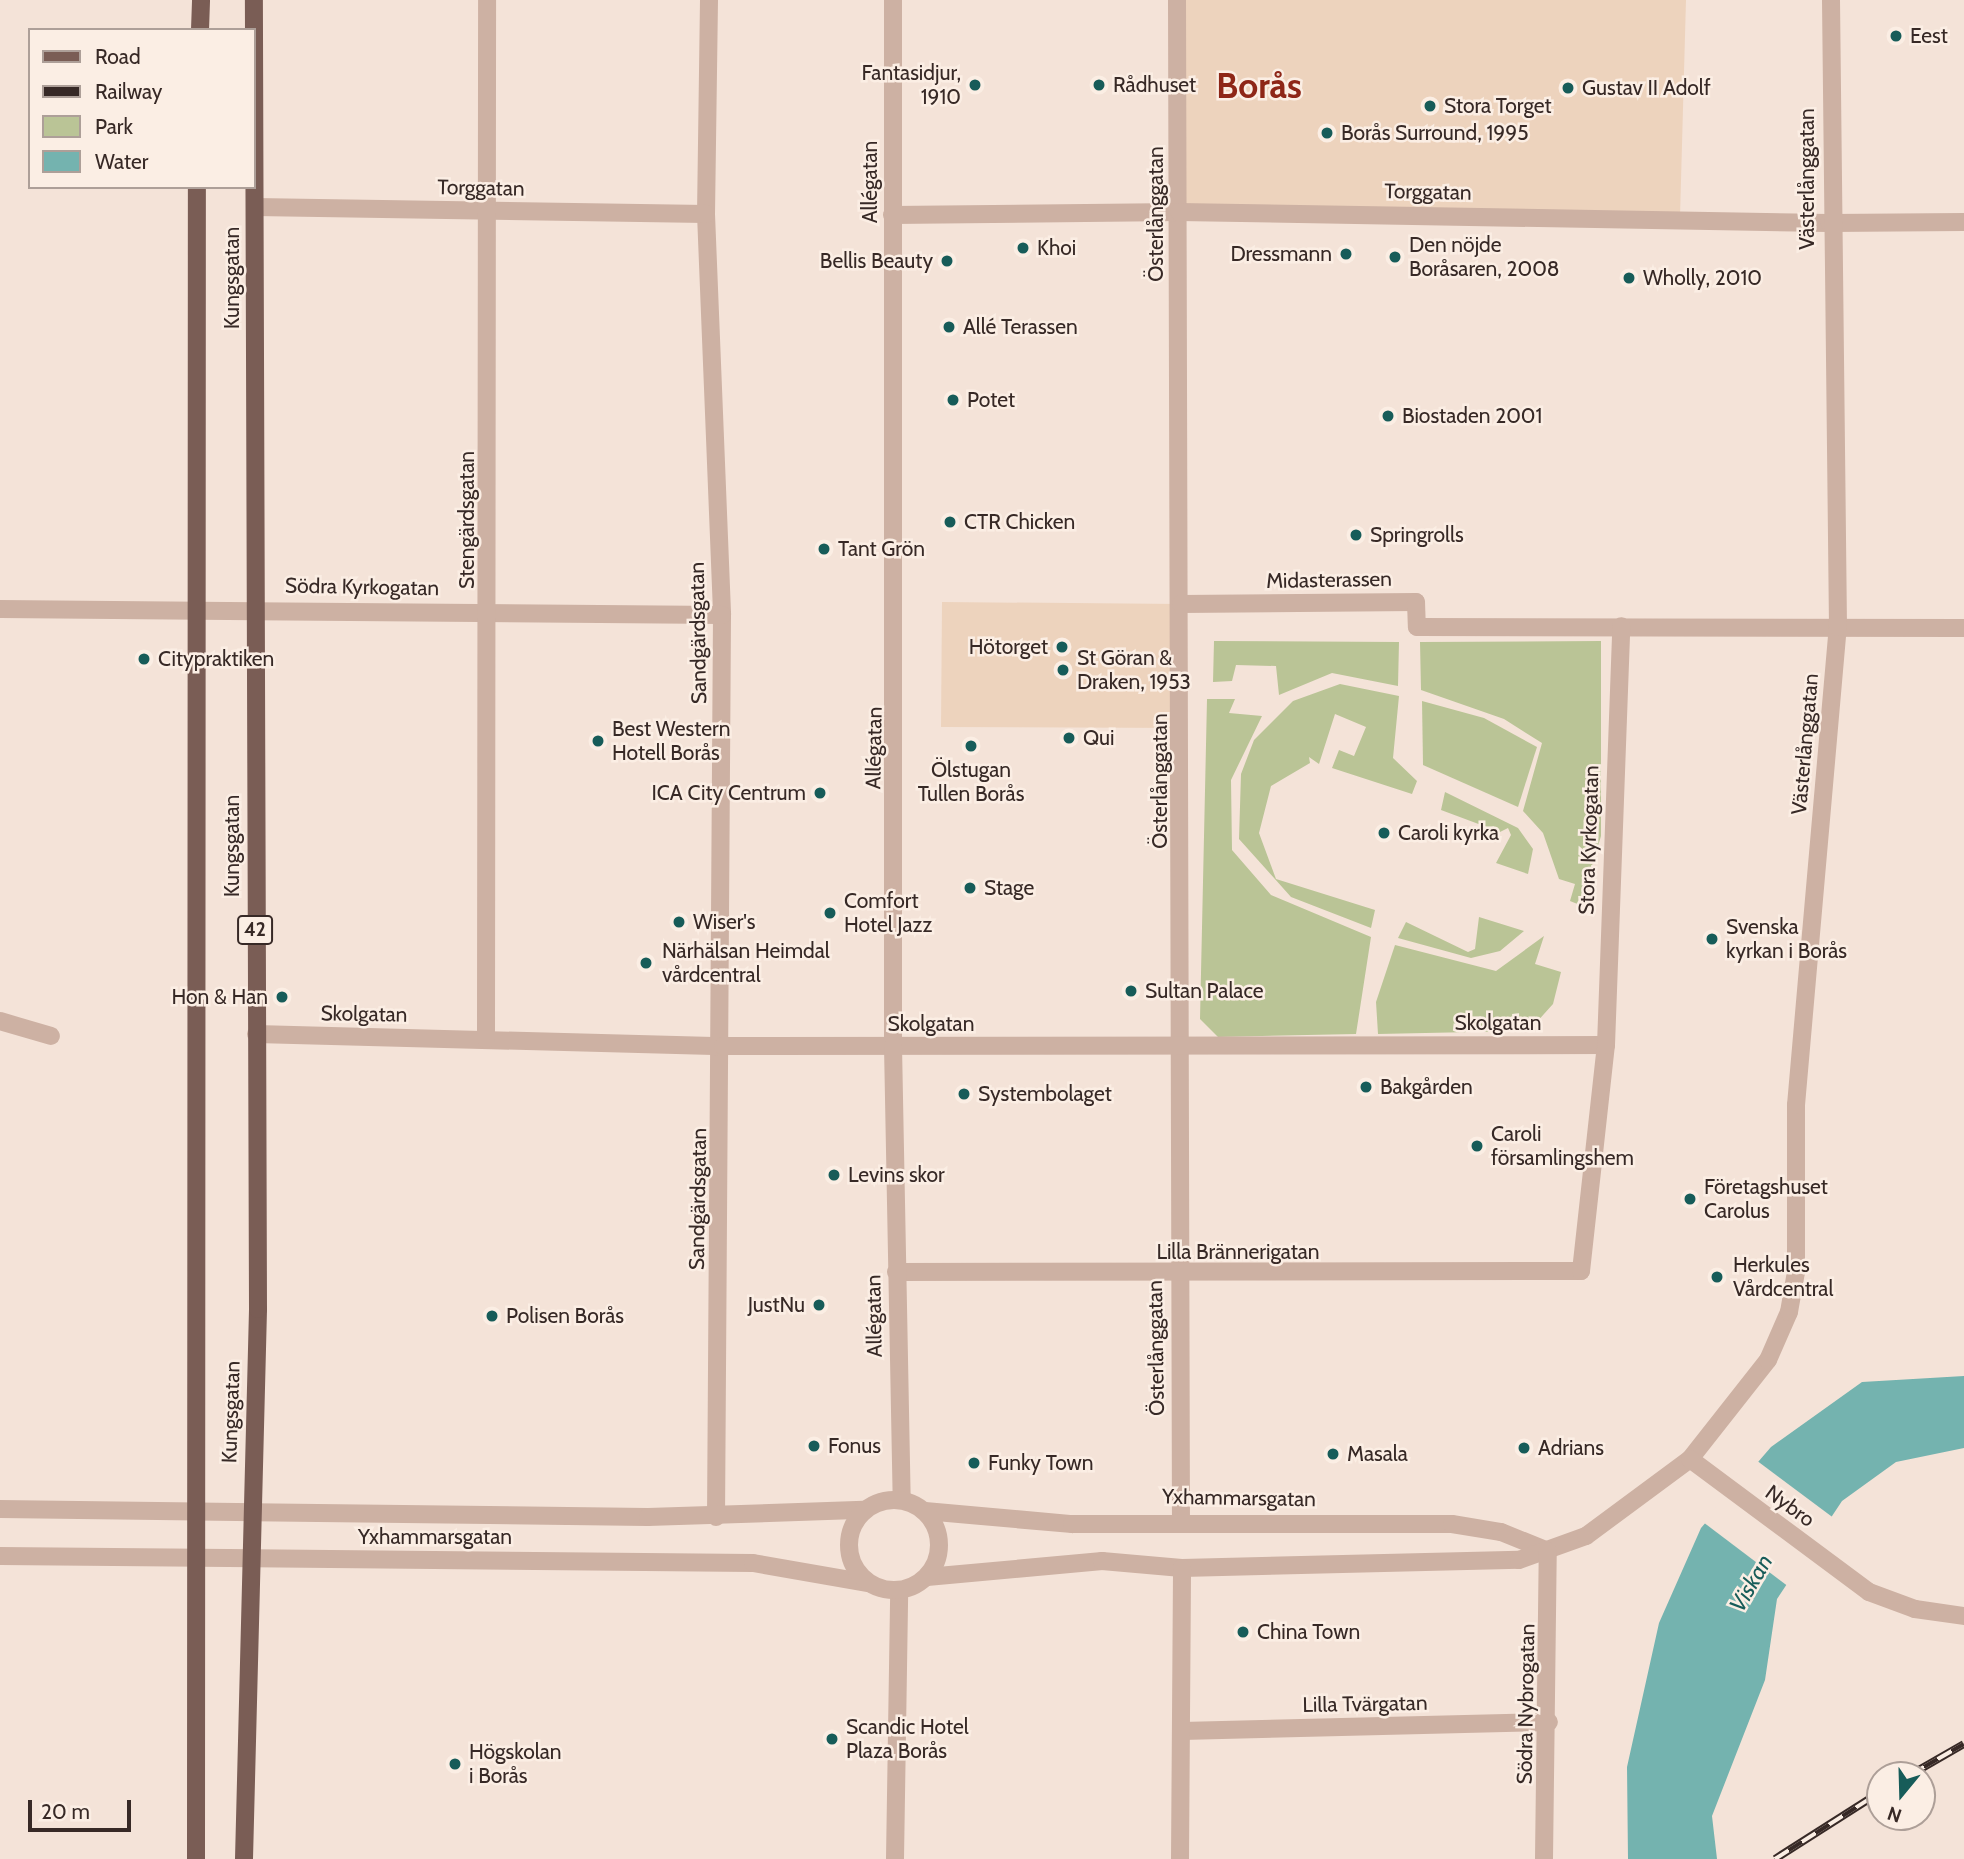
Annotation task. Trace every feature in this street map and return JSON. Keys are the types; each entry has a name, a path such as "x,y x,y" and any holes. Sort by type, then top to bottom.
{"main road":[{"path":"200,28 201,0"},
{"name":"Kungsgatan","path":"254,0 254,28"},
{"name":"Kungsgatan","path":"196,1859 200,608 197,189"},
{"name":"Kungsgatan","path":"244,1859 256,1034 252,607 255,189"}],"street":[{"name":"Stengärdsgatan","path":"486,1039 491,614 487,0"},
{"name":"Sandgärdsgatan","path":"709,0 706,214 722,614 723,1046 716,1517"},
{"name":"Allégatan","path":"893,0 892,215 898,601 893,1046 902,1497"},
{"name":"Österlånggatan","path":"1177,0 1184,1048 1177,1275 1181,1520"},
{"name":"Västerlånggatan","path":"1690,1459 1768,1360 1789,1312 1796,1272 1796,1105 1838,627 1829,223 1831,0"},
{"name":"Torggatan","path":"255,207 706,214"},
{"name":"Torggatan","path":"892,215 1179,212 1829,223 1964,222"},
{"name":"Midasterassen","path":"1181,604 1416,602 1417,627 1621,626"},
{"name":"Södra Kyrkogatan","path":"0,610 252,607 491,614 722,614"},
{"path":"1621,626 1964,628"},
{"name":"Stora Kyrkogatan","path":"1581,1271 1606,1045 1621,626"},
{"path":"0,1021 51,1036"},
{"name":"Skolgatan","path":"256,1034 723,1046 1184,1048 1606,1045"},
{"name":"Lilla Brännerigatan","path":"896,1272 1177,1275 1581,1271"},
{"path":"927,1577 940,1544 925,1511 902,1497 864,1510 854,1523 849,1555 868,1583 899,1590 927,1577 1089,1561 1182,1568 1499,1564 1548,1551 1586,1536 1690,1459"},
{"name":"Nybro","path":"1690,1459 1869,1592 1915,1609 1964,1616"},
{"name":"Yxhammarsgatan","path":"0,1509 716,1517 864,1510"},
{"name":"Yxhammarsgatan","path":"925,1511 1072,1524 1181,1520 1452,1524 1548,1551"},
{"name":"Södra Nybrogatan","path":"1544,1859 1549,1723 1548,1551"},
{"name":"Yxhammarsgatan","path":"0,1556 753,1563 868,1583"},
{"path":"1180,1859 1182,1568"},
{"path":"895,1859 899,1590"},
{"name":"Lilla Tvärgatan","path":"1182,1731 1549,1723"}],"green space":[{"path":"1214,641 1399,642 1398,686 1332,673 1279,695 1276,666 1236,665 1232,681 1213,682"},
{"path":"1601,641 1601,836 1580,905 1570,901 1575,884 1559,879 1543,833 1523,811 1542,743 1504,719 1421,690 1420,642"},
{"path":"1340,684 1399,696 1393,758 1417,781 1412,794 1332,768 1339,750 1354,756 1366,727 1335,714 1319,764 1309,757 1310,763 1271,786 1259,833 1276,879 1375,910 1371,928 1291,897 1239,839 1241,774 1254,740 1293,701"},
{"path":"1207,699 1235,699 1229,713 1262,716 1231,780 1232,850 1271,895 1371,937 1356,1034 1218,1037 1200,1019"},
{"path":"1422,701 1484,718 1537,747 1518,807 1423,765"},
{"path":"1445,792 1518,828 1533,849 1528,874 1496,863 1511,835 1508,828 1500,832 1441,810"},
{"path":"1479,917 1524,931 1500,951 1471,958 1398,938 1406,922 1468,952 1475,949"},
{"path":"1544,936 1535,964 1561,972 1553,1004 1535,1024 1520,1031 1378,1034 1376,1002 1395,945 1496,971"}],"shaded area":[{"name":"Stora Torget","path":"1177,0 1686,0 1680,217 1179,212"},
{"name":"Hötorget","path":"942,602 1181,604 1182,728 941,727"}],"water":[{"name":"Viskan","path":"1964,1376 1964,1448 1896,1462 1842,1501 1777,1599 1765,1680 1712,1816 1717,1859 1628,1859 1627,1767 1659,1623 1701,1528 1771,1447 1862,1382"}],"pier":[{"path":"1756,1460 1835,1519 1789,1587 1703,1522"}],"railway":[{"path":"1934,1761 1964,1744"},
{"path":"1775,1859 1866,1801"}],"place":[{"name":"Eest","path":"1896,36"},
{"name":"Fantasidjur, 1910","path":"975,85"},
{"name":"Rådhuset","path":"1099,85"},
{"name":"Gustav II Adolf","path":"1568,88"},
{"name":"Stora Torget","path":"1430,106"},
{"name":"Borås Surround, 1995","path":"1327,133"},
{"name":"Khoi","path":"1023,248"},
{"name":"Dressmann","path":"1346,254"},
{"name":"Den nöjde Boråsaren, 2008","path":"1395,257"},
{"name":"Bellis Beauty","path":"947,261"},
{"name":"Wholly, 2010","path":"1629,278"},
{"name":"Allé Terassen","path":"949,327"},
{"name":"Potet","path":"953,400"},
{"name":"Biostaden 2001","path":"1388,416"},
{"name":"CTR Chicken","path":"950,522"},
{"name":"Springrolls","path":"1356,535"},
{"name":"Tant Grön","path":"824,549"},
{"name":"Hötorget","path":"1062,647"},
{"name":"Citypraktiken","path":"144,659"},
{"name":"St Göran & Draken, 1953","path":"1063,670"},
{"name":"Qui","path":"1069,738"},
{"name":"Best Western Hotell Borås","path":"598,741"},
{"name":"Ölstugan Tullen Borås","path":"971,746"},
{"name":"ICA City Centrum","path":"820,793"},
{"name":"Caroli kyrka","path":"1384,833"},
{"name":"Stage","path":"970,888"},
{"name":"Comfort Hotel Jazz","path":"830,913"},
{"name":"Wiser's","path":"679,922"},
{"name":"Svenska kyrkan i Borås","path":"1712,939"},
{"name":"Närhälsan Heimdal vårdcentral","path":"646,963"},
{"name":"Sultan Palace","path":"1131,991"},
{"name":"Hon & Han","path":"282,997"},
{"name":"Bakgården","path":"1366,1087"},
{"name":"Systembolaget","path":"964,1094"},
{"name":"Caroli församlingshem","path":"1477,1146"},
{"name":"Levins skor","path":"834,1175"},
{"name":"Företagshuset Carolus","path":"1690,1199"},
{"name":"Herkules Vårdcentral","path":"1717,1277"},
{"name":"JustNu","path":"819,1305"},
{"name":"Polisen Borås","path":"492,1316"},
{"name":"Fonus","path":"814,1446"},
{"name":"Adrians","path":"1524,1448"},
{"name":"Masala","path":"1333,1454"},
{"name":"Funky Town","path":"974,1463"},
{"name":"China Town","path":"1243,1632"},
{"name":"Scandic Hotel Plaza Borås","path":"832,1739"},
{"name":"Högskolan i Borås","path":"455,1764"}],"district":[{"name":"Borås","path":"1259,86"}]}
